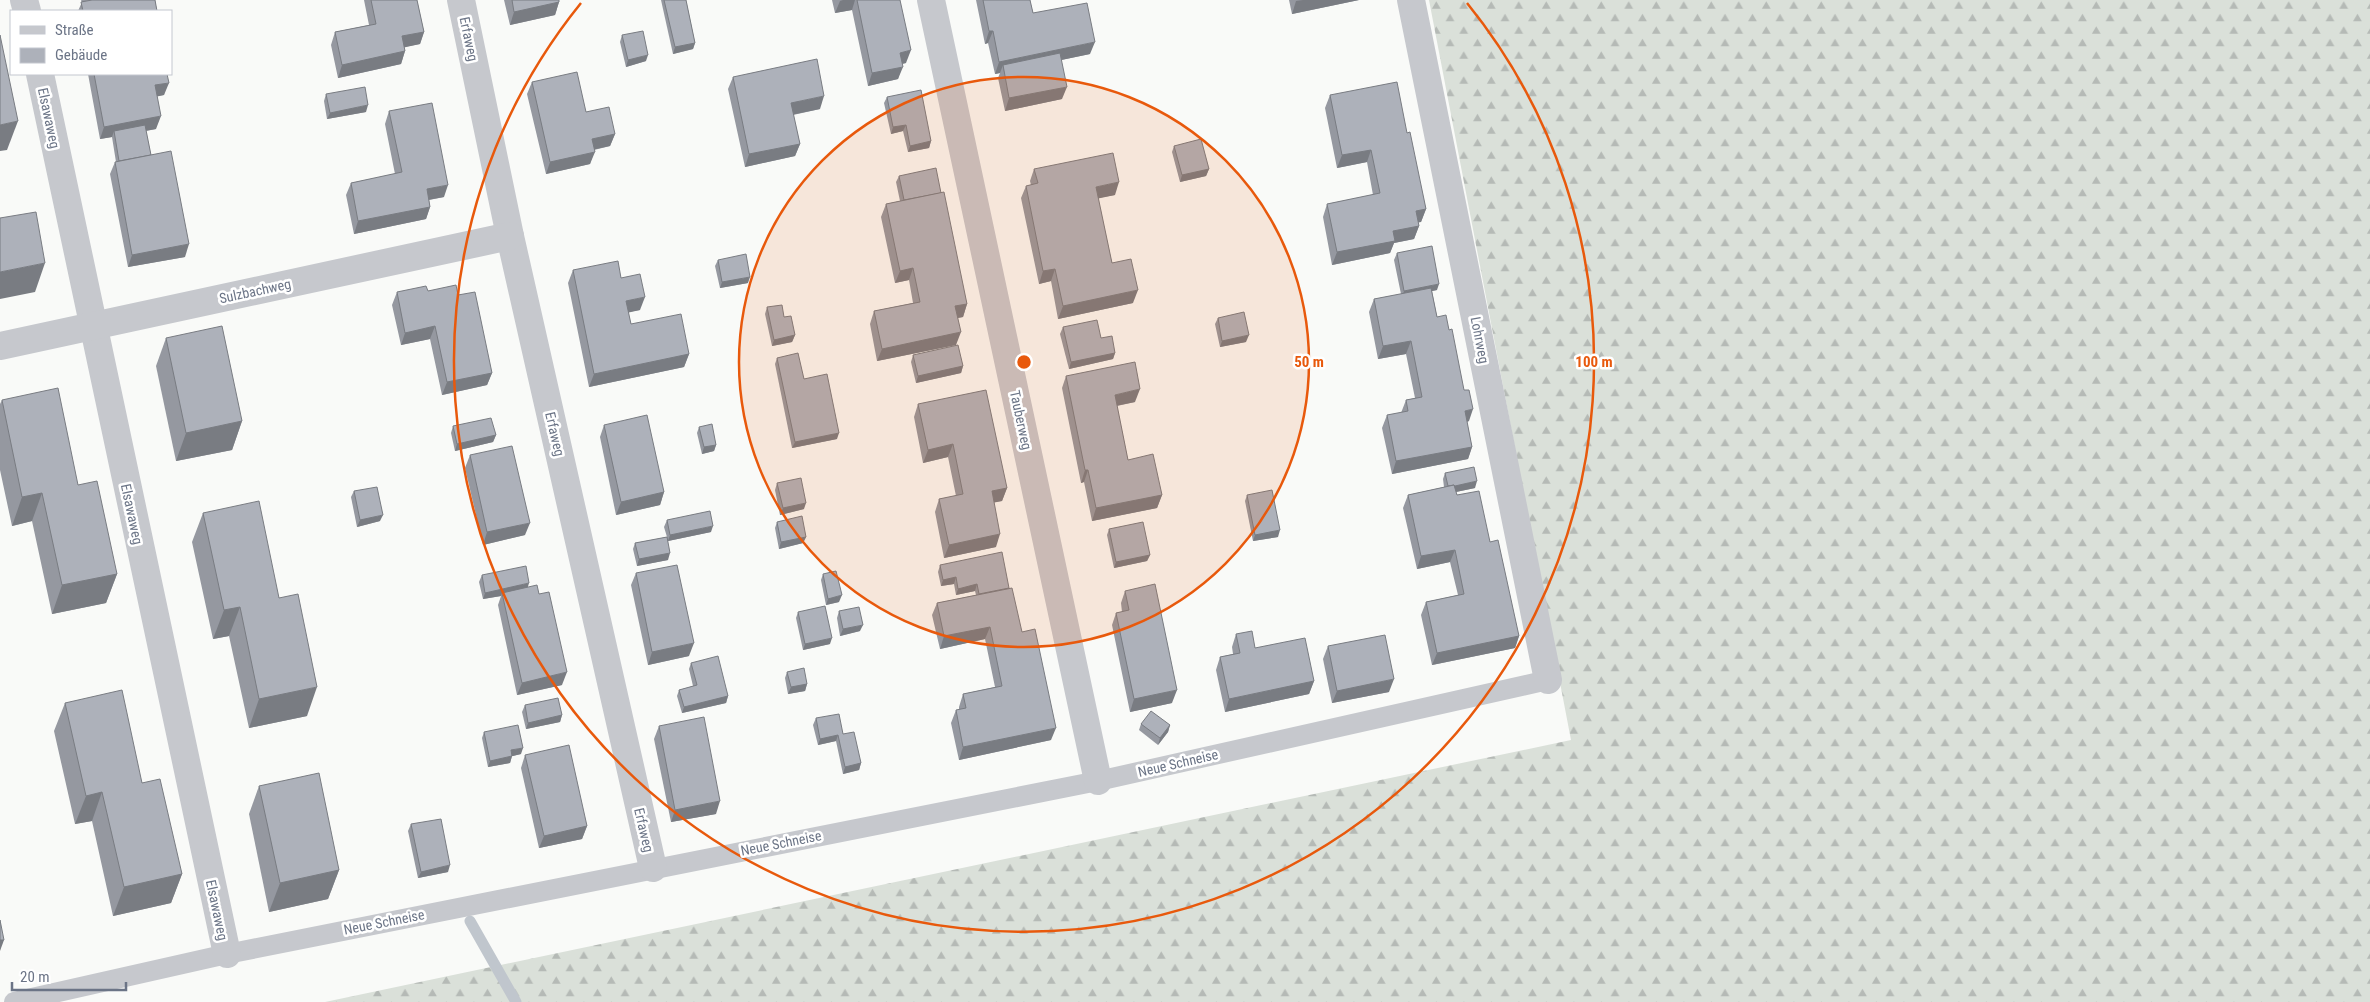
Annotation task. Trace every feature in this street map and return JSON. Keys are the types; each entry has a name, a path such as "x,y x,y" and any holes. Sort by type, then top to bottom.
{"street":[{"name":"Erfaweg","path":"461,0 510,236 653,868"},
{"name":"Tauberweg","path":"931,0 1098,781"},
{"name":"Lohrweg","path":"1411,0 1548,680"},
{"name":"Elsawaweg","path":"40,75 92,326 227,954"},
{"name":"Sulzbachweg","path":"0,346 510,236"}],"lane":[{"name":"Neue Schneise","path":"14,1002 227,954 1098,781 1548,680"}],"green space":[{"path":"1429,0 2370,0 2370,1002 325,1002 1571,740"}],"building":[{"path":"92,0 155,0 157,10 83,10 81,2"},
{"path":"371,0 417,0 424,32 402,36 405,51 342,65 335,32 376,24"},
{"path":"512,0 559,0 559,2 514,12"},
{"path":"664,0 686,0 695,43 675,47"},
{"path":"857,0 900,0 911,50 900,53 903,67 872,73"},
{"path":"983,0 1030,0 1033,13 1087,3 1095,42 999,62 993,31 989,31"},
{"path":"643,31 648,55 628,60 622,35"},
{"path":"0,35 18,121 0,125"},
{"path":"1060,53 1067,87 1009,98 1003,65"},
{"path":"817,59 824,96 791,103 800,144 749,154 733,77"},
{"path":"577,72 586,112 609,107 615,134 592,139 595,152 550,162 532,82"},
{"path":"94,75 167,75 169,83 155,85 161,116 104,127"},
{"path":"1397,82 1407,133 1410,132 1426,209 1416,211 1419,226 1393,231 1395,241 1337,252 1327,204 1380,193 1371,150 1342,155 1330,95"},
{"path":"365,87 368,105 330,113 326,94"},
{"path":"921,90 931,141 910,146 906,125 893,127 887,97"},
{"path":"432,103 448,185 427,189 430,207 358,221 351,183 402,172 389,111"},
{"path":"145,125 151,155 119,161 114,131"},
{"path":"1201,139 1209,169 1182,175 1174,146"},
{"path":"171,151 189,244 132,255 115,162"},
{"path":"1113,153 1119,182 1096,187 1112,263 1131,259 1138,290 1063,306 1055,269 1043,271 1026,186 1038,183 1034,169"},
{"path":"936,168 941,193 904,200 899,176"},
{"path":"944,192 967,304 955,306 961,332 882,349 874,311 920,302 913,268 900,271 886,204"},
{"path":"36,212 45,263 0,272 0,218"},
{"path":"1432,246 1439,284 1404,291 1397,253"},
{"path":"746,254 750,277 722,282 718,260"},
{"path":"618,261 621,278 640,274 645,297 626,301 631,324 681,314 689,354 594,374 573,270"},
{"path":"456,285 458,295 475,292 492,373 447,382 435,326 405,333 397,292 426,286 428,291"},
{"path":"1431,288 1437,317 1446,315 1449,330 1452,329 1464,390 1469,390 1473,409 1465,411 1472,447 1396,461 1387,415 1408,411 1406,400 1422,397 1411,341 1383,346 1374,299"},
{"path":"782,305 784,317 791,316 795,335 774,340 767,307"},
{"path":"1244,312 1249,335 1222,341 1218,318"},
{"path":"1097,320 1101,338 1112,336 1115,353 1071,362 1063,327"},
{"path":"222,326 242,421 186,433 166,338"},
{"path":"958,345 963,366 918,376 913,355"},
{"path":"798,353 804,379 827,374 839,433 795,442 777,358"},
{"path":"1135,362 1140,389 1115,395 1128,460 1153,454 1162,495 1096,508 1088,470 1085,470 1066,376"},
{"path":"58,388 78,485 97,481 117,574 62,585 42,493 22,497 2,400"},
{"path":"986,390 1007,488 992,491 1000,534 949,545 939,499 963,494 953,444 928,450 918,404"},
{"path":"647,415 664,492 621,502 604,425"},
{"path":"491,418 496,435 457,444 453,426"},
{"path":"712,424 716,445 704,447 699,427"},
{"path":"512,446 530,523 487,532 470,455"},
{"path":"1474,467 1477,481 1448,486 1445,473"},
{"path":"801,478 806,503 783,508 777,483"},
{"path":"1454,485 1457,495 1479,491 1490,542 1498,540 1519,636 1437,653 1426,602 1464,594 1455,550 1421,556 1408,495"},
{"path":"377,487 383,515 360,520 354,491"},
{"path":"1272,490 1280,530 1255,535 1247,495"},
{"path":"259,501 279,598 298,594 317,687 259,699 240,607 224,610 203,513"},
{"path":"710,511 713,526 670,535 667,520"},
{"path":"802,516 806,537 781,542 777,522"},
{"path":"1143,522 1150,555 1116,562 1109,529"},
{"path":"667,537 670,553 639,559 635,543"},
{"path":"1002,552 1009,588 979,594 977,584 958,589 956,577 943,580 940,565"},
{"path":"677,565 694,643 652,652 636,573"},
{"path":"526,566 529,583 485,593 482,575"},
{"path":"836,571 842,595 828,599 823,574"},
{"path":"1155,584 1177,690 1134,699 1116,613 1129,610 1125,591"},
{"path":"537,585 539,594 549,592 567,672 522,683 502,593"},
{"path":"1012,588 1022,632 1035,629 1056,728 963,747 956,710 966,708 963,694 1002,686 990,627 944,636 937,603"},
{"path":"825,606 832,638 805,644 798,612"},
{"path":"859,607 863,625 843,629 839,611"},
{"path":"1252,631 1255,648 1305,638 1314,681 1229,699 1220,657 1240,653 1236,634"},
{"path":"1385,635 1394,679 1337,691 1328,646"},
{"path":"718,656 728,696 684,707 679,690 697,685 691,663"},
{"path":"804,668 807,684 791,687 787,672"},
{"path":"122,690 142,783 160,779 182,874 124,887 102,792 86,796 65,703"},
{"path":"558,698 562,715 528,723 525,705"},
{"path":"1151,711 1170,725 1160,738 1141,724"},
{"path":"839,714 843,734 854,732 861,763 845,767 838,735 820,739 816,718"},
{"path":"704,717 720,801 675,810 659,726"},
{"path":"518,725 523,748 511,750 512,756 490,761 484,732"},
{"path":"569,745 587,826 544,836 525,755"},
{"path":"319,773 339,870 280,883 259,786"},
{"path":"441,819 450,865 421,872 411,824"},
{"path":"0,920 4,940 0,940"}],"waterway":[{"path":"470,921 516,1002"}]}
